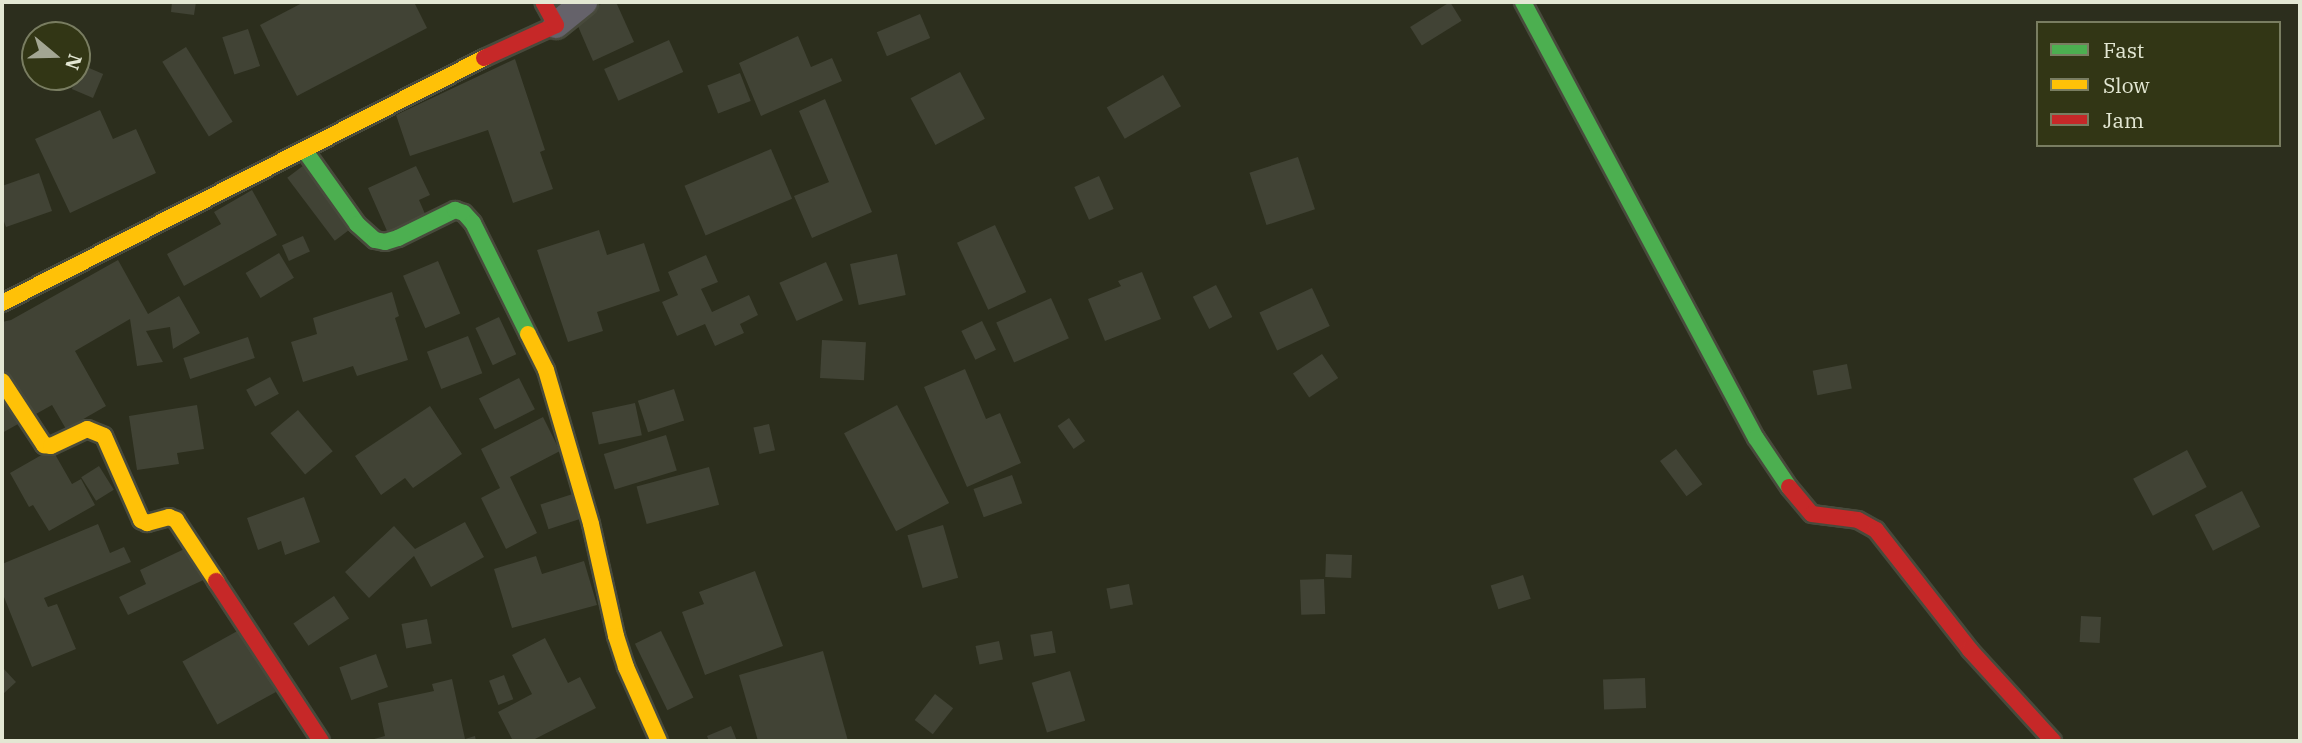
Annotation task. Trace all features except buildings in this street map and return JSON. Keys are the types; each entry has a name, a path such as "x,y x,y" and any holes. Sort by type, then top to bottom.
{"street":[{"path":"543,2 556,25"},
{"path":"2,303 305,151 461,68 556,25 584,2"},
{"path":"1523,2 1756,438 1801,504 1812,514 1858,520 1876,530 1970,650 2053,741"},
{"path":"305,151 357,223 375,240 385,242 398,238 455,210 464,213 473,223 547,370 581,488 616,636 626,667 659,741"},
{"path":"2,382 44,444 51,446 87,429 104,436 141,520 147,523 169,517 176,520 321,741"}],"traffic: fast":[{"path":"1523,2 1756,438 1789,487"},
{"path":"305,151 357,224 375,240 385,242 398,238 455,210 464,213 473,223 528,334"}],"traffic: slow":[{"path":"2,303 484,58"},
{"path":"528,334 546,370 591,524 616,636 626,667 659,741"},
{"path":"2,381 44,445 51,446 87,429 104,436 141,520 147,523 169,517 176,520 216,581"}],"traffic: jam":[{"path":"484,58 556,25 543,2"},
{"path":"1789,487 1812,514 1858,520 1876,530 1970,650 2053,741"},
{"path":"216,581 321,741"}]}
